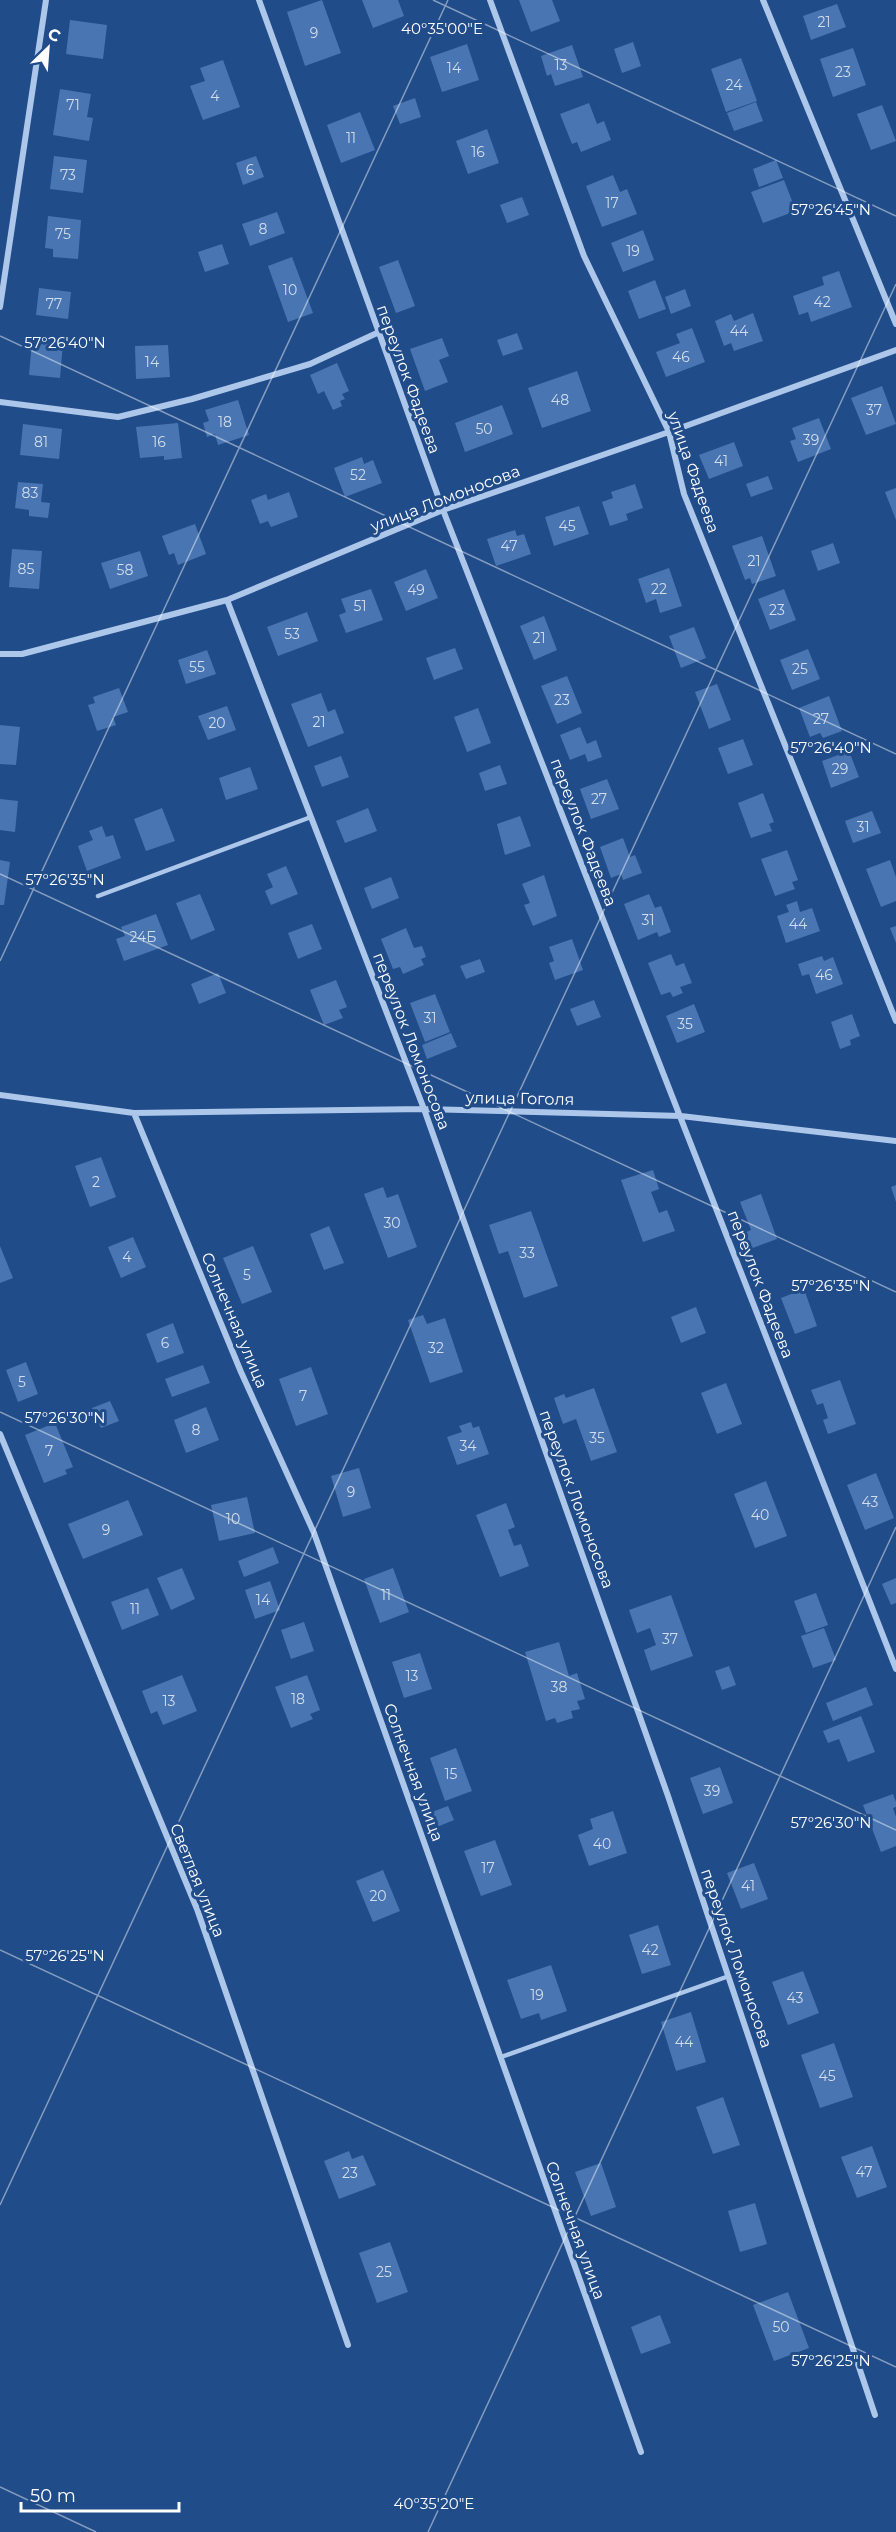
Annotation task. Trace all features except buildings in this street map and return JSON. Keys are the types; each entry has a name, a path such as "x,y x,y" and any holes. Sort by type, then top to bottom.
{"street":[{"path":"0,307 46,0"},
{"name":"переулок Фадеева","path":"259,0 377,333 443,510 896,1669"},
{"name":"улица Фадеева","path":"490,0 584,256 669,432 684,494 896,1021"},
{"path":"764,0 896,324"},
{"path":"0,402 118,417 192,399 310,364 377,333"},
{"name":"улица Ломоносова","path":"0,654 22,654 227,600 443,510 896,350"},
{"name":"переулок Ломоносова","path":"227,600 424,1109 668,1796 875,2415"},
{"name":"улица Гоголя","path":"0,1095 134,1113 424,1109 681,1116 896,1141"},
{"name":"Солнечная улица","path":"134,1113 241,1372 314,1533 640,2452"},
{"name":"Светлая улица","path":"0,1434 197,1909 348,2345"}],"lane":[{"path":"98,896 311,817"},
{"path":"501,2057 729,1976"}]}
